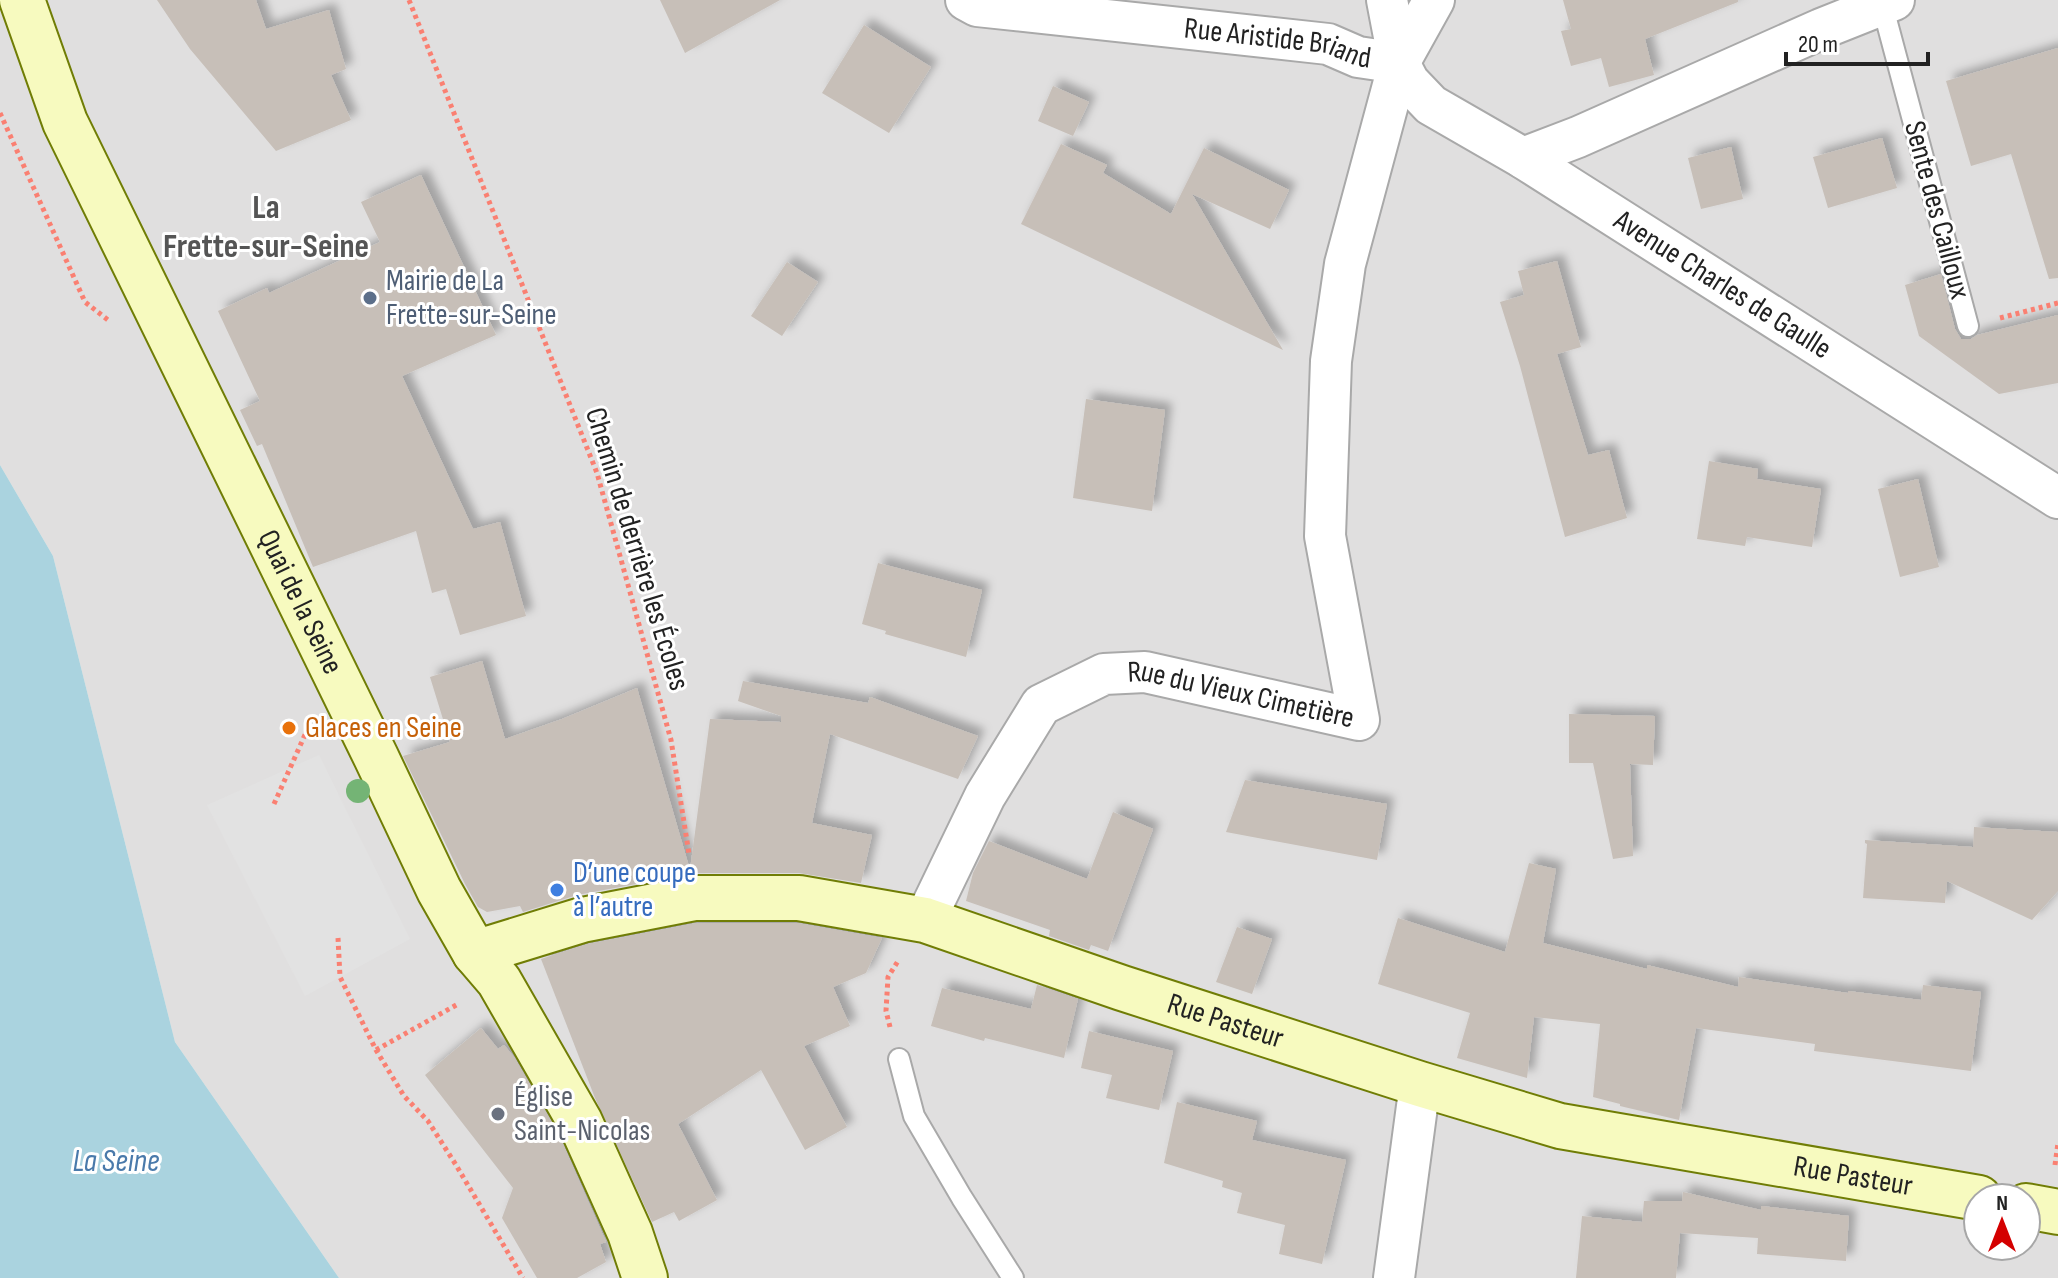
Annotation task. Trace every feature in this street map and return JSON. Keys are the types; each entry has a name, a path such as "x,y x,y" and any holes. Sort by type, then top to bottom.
{"street":[{"name":"Quai de la Seine","path":"22,0 65,122 439,890 580,1122 630,1233 645,1278"},
{"name":"Rue Aristide Briand","path":"966,0 977,6 1328,44 1358,57 1399,63"},
{"path":"1387,0 1399,63"},
{"path":"1399,63 1434,0"},
{"path":"1523,158 1888,2"},
{"name":"Avenue Charles de Gaulle","path":"1399,63 1409,82 1431,105 1523,158 2058,498"},
{"name":"Rue du Vieux Cimetière","path":"925,920 985,796 1041,705 1104,674 1145,672 1359,720 1325,536 1331,361 1345,264 1399,63"},
{"name":"Rue Pasteur","path":"487,967 582,920 695,898 799,898 925,920 1122,988 1560,1126 1962,1195"},
{"path":"1394,1278 1420,1084"}],"lane":[{"name":"Sente des Cailloux","path":"1888,2 1968,326"},
{"path":"899,1059 914,1116 1013,1278"}],"path":[{"name":"Chemin de derrière les Écoles","path":"409,0 597,473 671,740 695,898"},
{"path":"0,113 85,302 117,327"},
{"name":"Sente des Cailloux","path":"1968,326 2058,303"},
{"path":"274,804 308,728 302,714"},
{"path":"338,938 340,977 376,1050 404,1096 428,1121 523,1278"},
{"path":"376,1050 487,967"},
{"path":"888,977 886,1011 899,1059"}],"shaded area":[{"path":"0,0 2058,0 2058,1278 339,1278 175,1042 53,556 0,465"},
{"path":"319,755 410,939 305,996 207,805"}],"water":[{"name":"La Seine","path":"0,465 53,556 175,1042 339,1278 0,1278"}],"building":[{"path":"157,0 256,0 266,29 329,10 346,69 331,75 351,120 276,151 190,49"},
{"path":"660,0 780,0 685,53"},
{"path":"1563,0 1738,2 1645,39 1654,75 1609,87 1601,58 1571,66 1561,31 1571,29"},
{"path":"864,25 931,67 889,133 822,93"},
{"path":"2058,48 2058,278 2049,279 2011,154 1971,166 1946,81"},
{"path":"1053,86 1089,102 1073,136 1038,121"},
{"path":"1882,138 1897,188 1828,208 1813,157"},
{"path":"1061,144 1107,165 1103,173 1171,214 1204,148 1289,190 1270,229 1192,194 1283,350 1021,224"},
{"path":"1731,147 1743,199 1701,209 1688,158"},
{"path":"421,175 496,335 402,376 473,529 500,522 526,616 460,635 446,589 432,593 416,531 313,567 262,444 257,446 240,410 260,401 218,311 267,288 269,293 380,242 361,202"},
{"path":"1557,261 1581,347 1557,354 1588,455 1609,450 1627,518 1565,537 1500,302 1524,295 1518,271"},
{"path":"787,262 818,282 782,336 751,316"},
{"path":"1941,274 1955,329 1961,339 1971,339 2058,315 2058,383 1999,394 1919,336 1905,285"},
{"path":"1086,399 1165,410 1152,511 1073,498"},
{"path":"1709,461 1758,469 1757,479 1821,489 1812,547 1747,537 1745,546 1697,539"},
{"path":"1918,479 1939,567 1900,577 1878,489"},
{"path":"878,563 982,590 966,657 885,634 886,631 862,624"},
{"path":"482,661 505,739 637,688 690,870 710,719 781,722 781,716 738,701 743,681 868,703 870,697 978,736 958,779 830,734 812,823 872,835 861,883 799,873 695,873 577,895 523,912 520,906 487,912 478,907 465,884 403,756 450,742 430,677"},
{"path":"1569,714 1655,716 1653,765 1630,764 1633,856 1613,859 1593,763 1569,763"},
{"path":"1245,780 1387,804 1377,860 1226,832"},
{"path":"1113,812 1153,829 1108,951 1091,945 1089,950 1049,936 1050,930 966,901 973,873 989,841 1087,879"},
{"path":"1974,827 2058,832 2058,891 2032,920 1947,881 1945,903 1863,898 1865,840 1973,847"},
{"path":"1529,863 1556,869 1543,943 1647,969 1647,965 1738,987 1739,977 1921,1000 1923,985 1981,992 1971,1071 1814,1051 1815,1044 1696,1028 1679,1120 1593,1097 1600,1024 1534,1017 1527,1078 1457,1058 1470,1013 1378,984 1398,918 1505,952"},
{"path":"697,923 797,923 882,938 866,973 833,987 850,1026 804,1046 847,1127 805,1150 761,1070 678,1124 717,1200 679,1221 674,1212 652,1222 595,1098 541,959 588,944"},
{"path":"1237,927 1272,939 1252,994 1216,982"},
{"path":"1037,985 1078,999 1064,1058 931,1026 942,988 1031,1009"},
{"path":"481,1028 498,1049 504,1045 514,1057 558,1133 606,1242 600,1244 606,1262 577,1278 537,1278 502,1218 513,1188 425,1075"},
{"path":"1089,1031 1173,1051 1159,1110 1106,1098 1112,1075 1081,1068"},
{"path":"1177,1102 1257,1121 1252,1140 1346,1160 1322,1264 1279,1254 1285,1225 1237,1213 1242,1193 1222,1187 1223,1181 1164,1163"},
{"path":"1683,1192 1761,1210 1761,1206 1849,1216 1846,1261 1757,1254 1758,1238 1680,1233 1676,1278 1576,1278 1582,1216 1642,1222 1644,1201 1682,1201"}],"place":[{"name":"Mairie de La Frette-sur-Seine","path":"370,298"},
{"name":"Glaces en Seine","path":"289,728"},
{"name":"D’une coupe à l’autre","path":"557,890"},
{"name":"Église Saint-Nicolas","path":"498,1114"}],"district":[{"name":"La Frette-sur-Seine","path":"266,226"}]}
